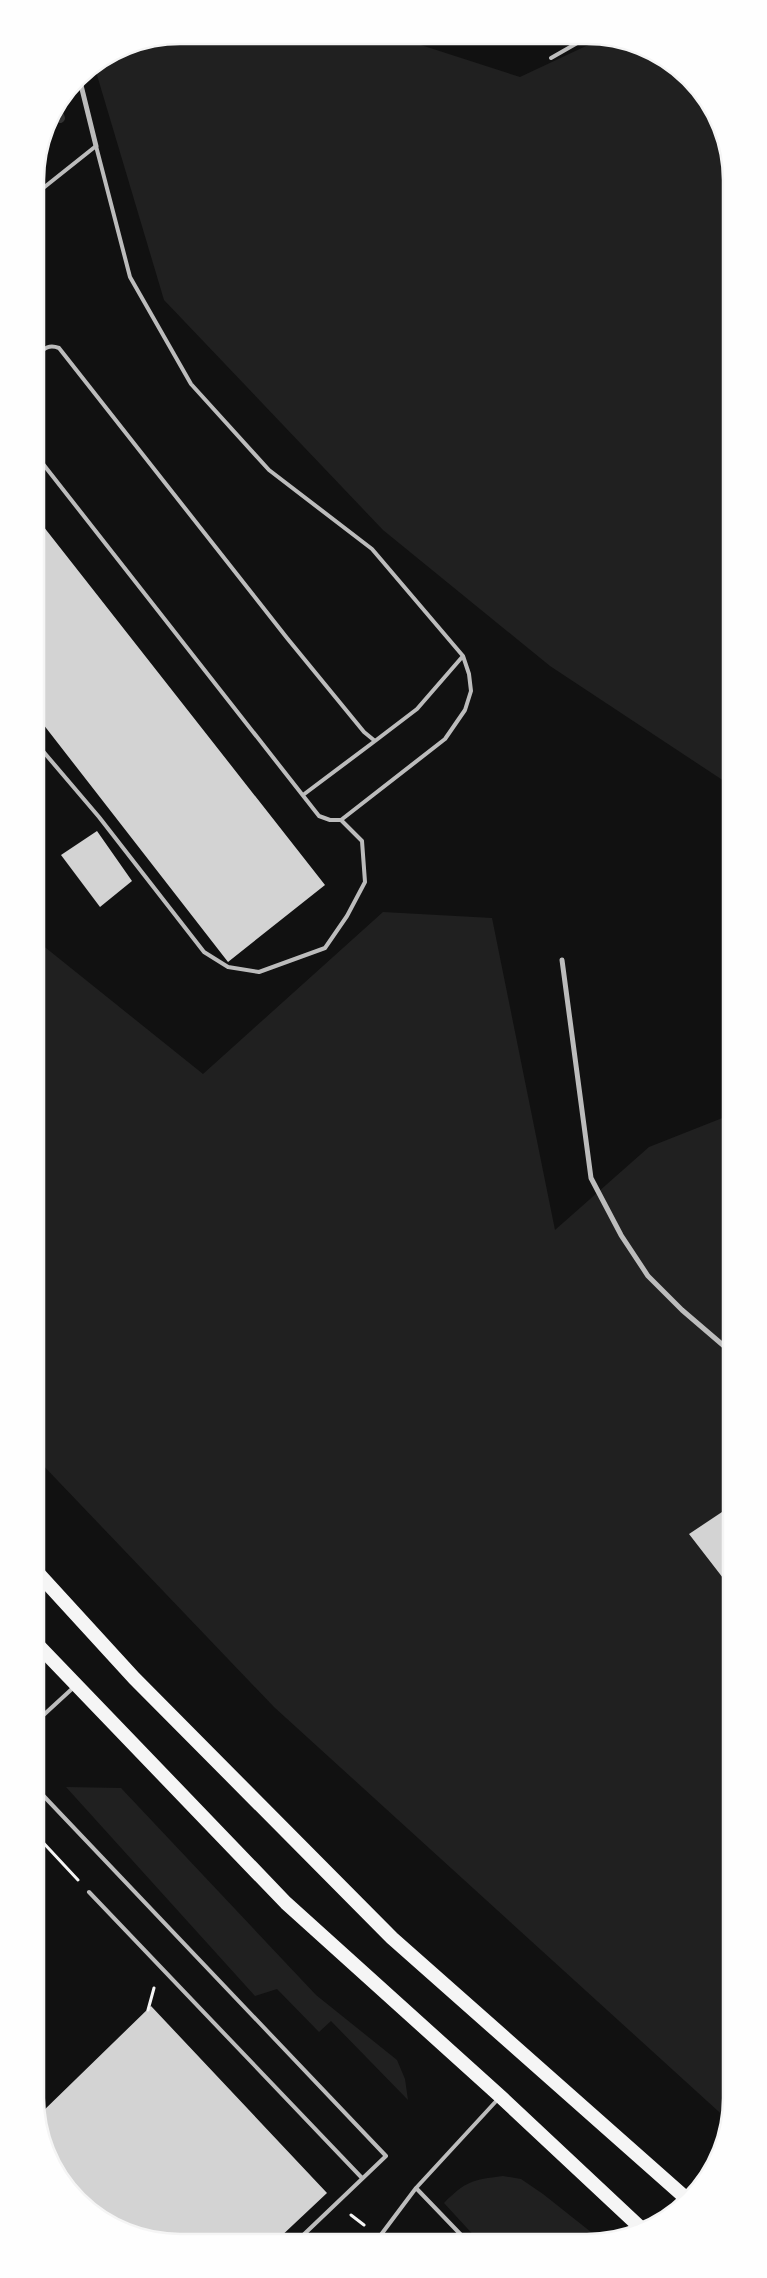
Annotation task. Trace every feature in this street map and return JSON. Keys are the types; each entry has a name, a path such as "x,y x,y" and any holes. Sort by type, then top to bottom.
{"highway":[{"path":"44,1580 134,1678 392,1938 682,2195"},
{"path":"44,1651 286,1903 501,2097 637,2224"}],"street":[{"path":"82,85 96,146"},
{"path":"562,960 590,1178 621,1235 648,1276 682,1310 723,1345"}],"lane":[{"path":"551,58 576,44"},
{"path":"44,187 96,146 130,277 192,384 268,470 372,549 463,656 469,674 470,691 465,710 445,739 341,820 330,820 319,816 44,465"},
{"path":"44,349 53,346 59,348 287,638 364,732 375,741"},
{"path":"303,795 417,709 463,656"},
{"path":"44,752 99,817 204,952 228,967 259,972 325,948 347,916 364,882 362,841 341,820"},
{"path":"44,1715 77,1684"},
{"path":"44,1796 386,2156 304,2234"},
{"path":"89,1892 362,2178"},
{"path":"382,2234 416,2188 501,2097"},
{"path":"416,2188 460,2234"}],"path":[{"path":"44,1844 89,1892"}],"shaded area":[{"path":"171,44 418,44 520,77 590,44 596,44 614,46 631,51 670,72 695,97 705,112 716,136 722,162 723,780 550,666 383,530 164,300 96,73 128,54 153,46"},
{"path":"383,912 492,918 555,1230 649,1147 723,1118 722,2115 274,1707 44,1466 44,946 203,1074"},
{"path":"66,1787 121,1788 316,1995 397,2060 405,2079 408,2100 331,2021 319,2032 277,1989 255,1996"},
{"path":"503,2176 521,2179 593,2234 472,2234 444,2203 464,2186 484,2179"}],"building":[{"path":"44,527 325,885 228,962 44,725"},
{"path":"97,831 132,881 100,907 61,855"},
{"path":"723,1511 723,1578 689,1534"},
{"path":"151,2006 327,2193 283,2234 180,2234 153,2232 136,2227 97,2206 72,2181 54,2150 46,2125 44,2110"}]}
